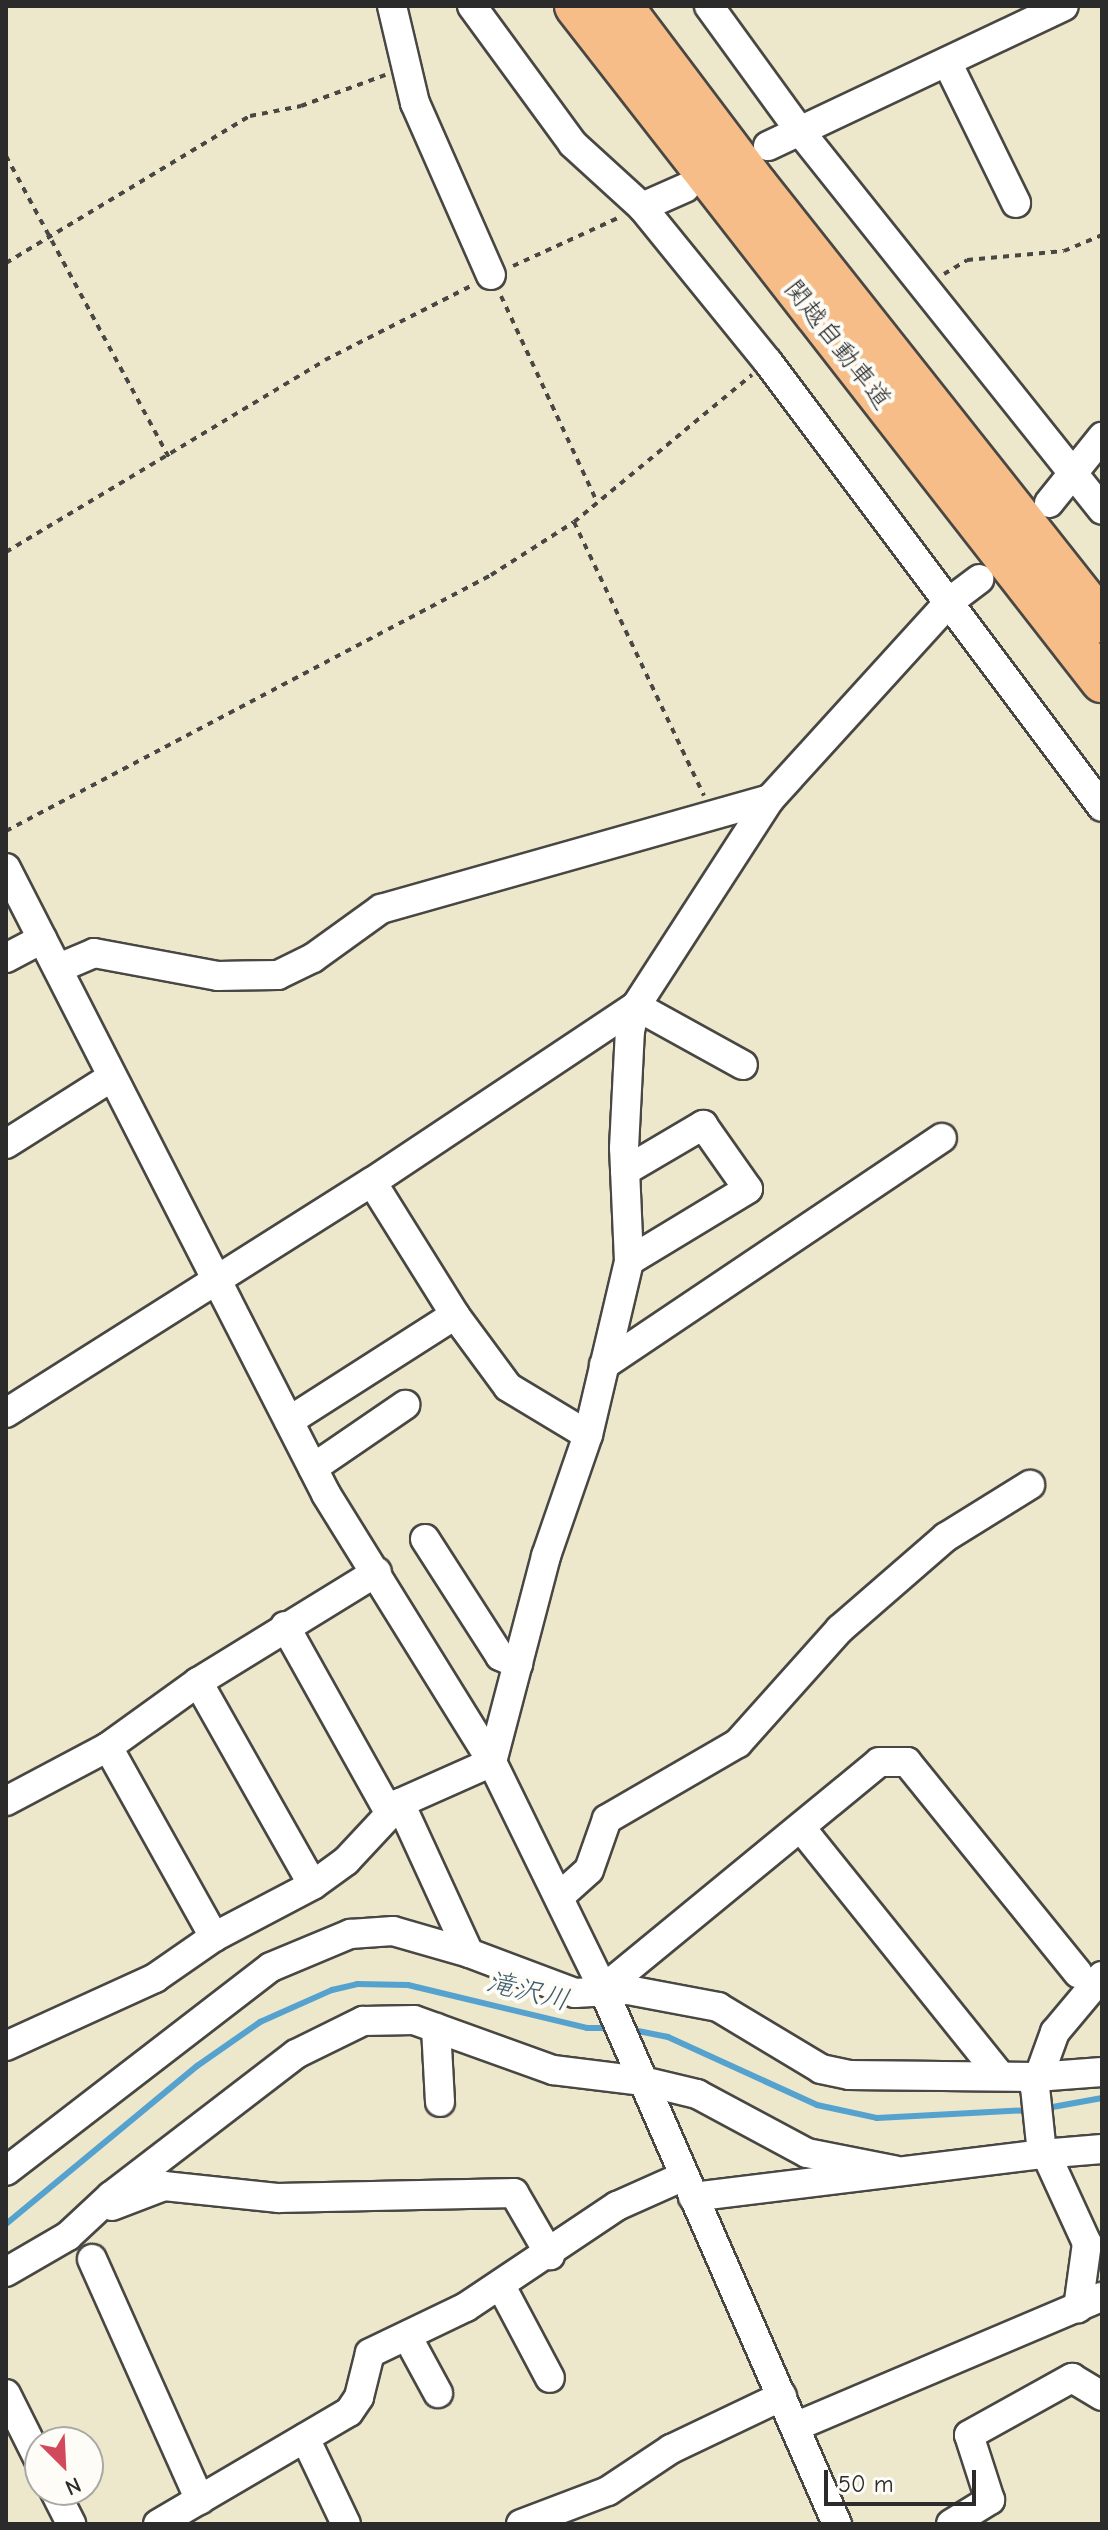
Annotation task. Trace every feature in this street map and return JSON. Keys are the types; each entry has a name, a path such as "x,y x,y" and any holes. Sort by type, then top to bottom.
{"highway":[{"name":"関越自動車道","path":"576,6 1102,681"},
{"name":"関越自動車道","path":"621,6 766,198 1102,622"}],"street":[{"path":"392,6 415,103 491,275"},
{"path":"472,6 573,144 642,207 768,362 1102,807"},
{"path":"709,6 799,130 1102,510"},
{"path":"768,146 1051,9"},
{"path":"947,62 1016,203"},
{"path":"642,207 685,188"},
{"path":"1049,503 1102,437"},
{"path":"6,2046 155,1978 214,1937 313,1885 346,1861 395,1809 492,1762 546,1556 588,1435 629,1261 625,1171 630,1031 636,1006 770,799 949,602 979,579"},
{"path":"59,968 94,953 218,976 278,975 313,958 381,909 770,799"},
{"path":"6,868 313,1468 492,1762 603,1989 837,2524"},
{"path":"6,958 42,939"},
{"path":"636,1006 743,1065"},
{"path":"6,1413 372,1182 636,1006"},
{"path":"6,1144 112,1077"},
{"path":"625,1171 703,1125 748,1189 629,1261"},
{"path":"604,1365 942,1138"},
{"path":"372,1182 455,1315 508,1387 588,1435"},
{"path":"289,1421 455,1315"},
{"path":"313,1468 405,1405"},
{"path":"559,1897 589,1870 607,1819 738,1743 840,1629 946,1537 1030,1485"},
{"path":"425,1539 500,1656 518,1664"},
{"path":"6,1801 108,1747 198,1682 377,1572"},
{"path":"285,1626 395,1809 469,1953"},
{"path":"198,1682 313,1885"},
{"path":"108,1747 214,1937"},
{"path":"603,1989 879,1762 907,1762 1090,1974 1055,2032 1035,2082 1041,2146 1087,2243 1090,2302 795,2427"},
{"path":"801,1828 998,2073"},
{"path":"6,2171 271,1967 350,1934 393,1931 469,1953 575,1993 603,1989 718,2007 821,2069 849,2075 998,2073 1035,2082 1102,2072"},
{"path":"6,2272 68,2236 90,2215 296,2054 363,2021 414,2020 553,2070 643,2081 697,2094 807,2153 894,2170"},
{"path":"436,2028 440,2102"},
{"path":"158,2524 356,2405 370,2353 501,2286 617,2206 689,2186 894,2170 1041,2146 1102,2149"},
{"path":"90,2215 164,2186 279,2198 514,2193 550,2255"},
{"path":"92,2259 200,2500"},
{"path":"501,2286 550,2378"},
{"path":"407,2336 438,2393"},
{"path":"951,2524 990,2500 969,2435 1072,2378 1102,2396"},
{"path":"6,2394 24,2430"},
{"path":"521,2524 560,2519 671,2449 782,2396"},
{"path":"305,2438 346,2524"},
{"path":"62,2506 71,2524"}],"path":[{"path":"6,263 250,116 301,106 405,68"},
{"path":"6,156 169,457"},
{"path":"6,552 169,457 325,360 491,275 642,207"},
{"path":"922,287 967,260 1064,251 1102,235"},
{"path":"491,275 597,502"},
{"path":"6,831 491,575 574,522 768,362"},
{"path":"574,522 713,816"}],"waterway":[{"name":"滝沢川","path":"6,2224 197,2066 260,2022 332,1990 357,1984 408,1985 587,2028 609,2028"},
{"name":"滝沢川","path":"628,2029 668,2037 817,2105 877,2118 1032,2110"},
{"name":"滝沢川","path":"1047,2108 1102,2098"}]}
